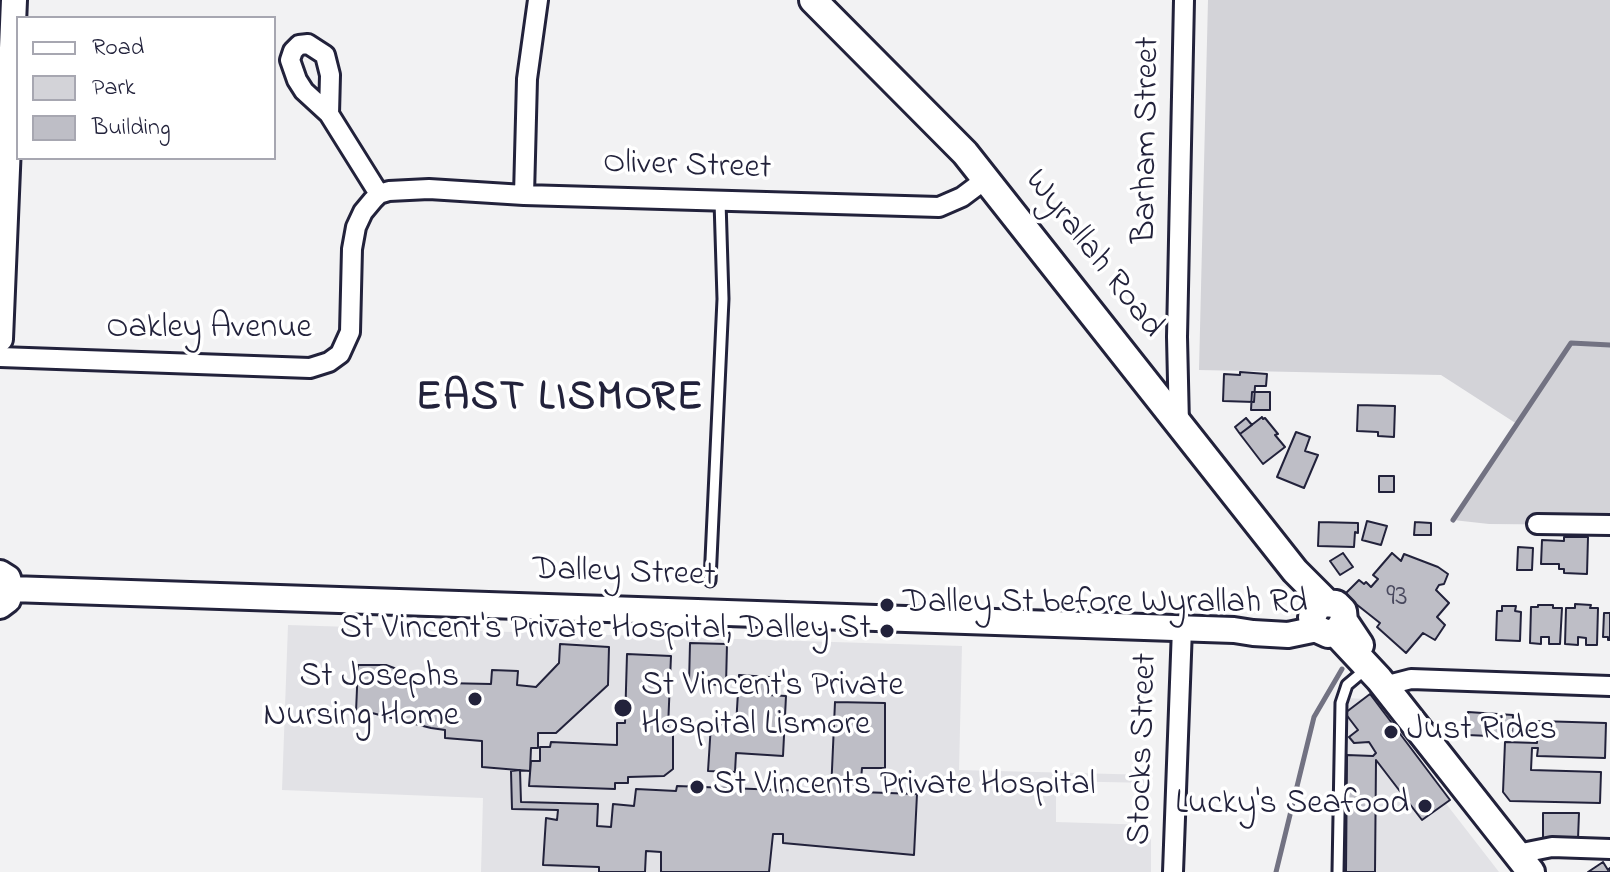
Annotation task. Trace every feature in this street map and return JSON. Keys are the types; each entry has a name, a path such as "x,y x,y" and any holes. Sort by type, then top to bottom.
{"main road":[{"name":"Wyrallah Road","path":"813,0 965,153 1295,571 1325,618 1374,666 1377,678 1524,863"}],"street":[{"path":"0,339 4,161 14,0"},
{"path":"524,195 527,79 538,0"},
{"name":"Barham Street","path":"1179,425 1177,337 1184,0"},
{"path":"329,114 379,194"},
{"name":"Oliver Street","path":"379,194 429,189 524,195 939,207 962,197 986,179"},
{"name":"Oakley Avenue","path":"0,357 310,368 329,362 340,354 350,332 352,249 356,227 363,212 379,194"},
{"path":"1537,524 1610,525"},
{"name":"Dalley Street","path":"4,589 1182,628 1288,635 1325,618"},
{"name":"Stocks Street","path":"1173,872 1182,628"},
{"path":"1377,678 1610,686"},
{"path":"1524,863 1552,847 1610,849"}],"lane":[{"path":"710,581 723,299 720,201"},
{"path":"1338,872 1341,703 1347,685 1377,678"}],"shaded area":[{"name":"St Vincent's Private Hospital Lismore","path":"288,625 962,646 959,770 1152,775 1152,783 1056,781 1056,822 1151,825 1151,872 481,872 483,798 282,790"},
{"path":"1347,698 1365,699 1499,872 1345,872"}],"green space":[{"path":"1208,0 1610,0 1610,525 1489,524 1453,520 1517,424 1441,375 1199,370"}],"building":[{"path":"1240,372 1267,374 1266,386 1255,386 1254,402 1223,401 1224,374 1240,375"},
{"path":"1252,392 1270,392 1270,410 1251,410"},
{"path":"1358,405 1395,406 1394,437 1357,431"},
{"path":"1262,417 1285,447 1263,464 1240,434"},
{"path":"1246,418 1252,425 1240,434 1235,427"},
{"path":"1296,432 1310,437 1305,451 1318,455 1304,488 1277,477"},
{"path":"1379,476 1394,476 1394,492 1379,492"},
{"path":"1367,521 1387,526 1381,545 1362,540"},
{"path":"1319,522 1358,523 1354,547 1318,546"},
{"path":"1415,522 1431,523 1431,535 1414,535"},
{"path":"1564,537 1588,537 1587,574 1564,573 1564,569 1559,569 1559,564 1541,564 1542,540 1564,541"},
{"path":"1518,547 1533,548 1532,570 1517,570"},
{"path":"1343,553 1353,567 1340,575 1330,561"},
{"path":"1392,553 1401,561 1404,554 1448,574 1444,584 1436,590 1449,603 1437,617 1445,625 1435,640 1423,633 1406,653 1377,627 1380,623 1355,606 1345,594 1359,580 1371,587 1378,579 1373,575"},
{"path":"1575,604 1598,608 1597,645 1586,645 1586,638 1578,637 1578,645 1565,644 1566,608 1575,608"},
{"path":"1502,606 1516,606 1515,611 1521,612 1520,641 1496,640 1497,611 1502,611"},
{"path":"1531,607 1562,608 1560,644 1549,644 1549,637 1541,637 1541,644 1530,643"},
{"path":"1604,613 1610,613 1610,640 1603,637"},
{"path":"690,643 727,644 726,685 689,684"},
{"name":"St Josephs Nursing Home","path":"560,644 609,647 608,685 556,733 538,733 538,748 531,748 530,771 482,767 482,741 445,738 445,730 356,712 358,665 386,665 424,679 425,675 443,677 443,683 491,684 492,670 518,671 517,685 536,687 559,663"},
{"name":"St Vincents Private Hospital","path":"627,654 671,656 668,728 673,729 673,769 664,776 628,777 628,783 615,783 615,789 529,786 531,761 540,761 540,747 550,747 551,742 617,745 617,723 625,723"},
{"name":"St Vincents Private Hospital","path":"739,675 769,677 768,695 786,696 783,756 736,753 735,772 708,771 711,724 736,726"},
{"path":"1370,694 1450,800 1422,820 1376,760 1375,872 1346,872 1347,755 1373,756 1376,753 1369,742 1354,743 1349,737 1358,730 1345,713"},
{"name":"St Vincents Private Hospital","path":"835,702 885,703 885,768 862,768 860,792 917,794 914,855 783,843 783,834 773,834 769,872 661,872 661,852 646,851 645,872 599,872 599,867 543,865 546,818 557,820 558,810 512,809 511,771 520,770 521,802 598,804 597,826 611,827 613,804 634,806 636,789 676,791 677,786 831,792"},
{"path":"1468,712 1513,715 1512,737 1467,735"},
{"path":"1538,721 1606,723 1605,758 1537,756 1538,748 1532,748 1531,770 1601,772 1600,803 1510,801 1503,792 1505,742 1537,743"},
{"path":"1543,813 1579,813 1578,839 1543,839"},
{"path":"1603,862 1610,872 1588,872"}],"waterway":[{"path":"1453,520 1571,343 1610,345"},
{"path":"1276,872 1314,717 1342,669"}],"place":[{"name":"Dalley St before Wyrallah Rd","path":"887,605"},
{"name":"St Vincent's Private Hospital, Dalley St","path":"887,631"},
{"name":"St Josephs Nursing Home","path":"475,699"},
{"name":"St Vincent's Private Hospital Lismore","path":"623,708"},
{"name":"Just Rides","path":"1391,732"},
{"name":"St Vincents Private Hospital","path":"697,787"},
{"name":"Lucky's Seafood","path":"1425,806"}],"district":[{"name":"EAST LISMORE","path":"560,401"}]}
